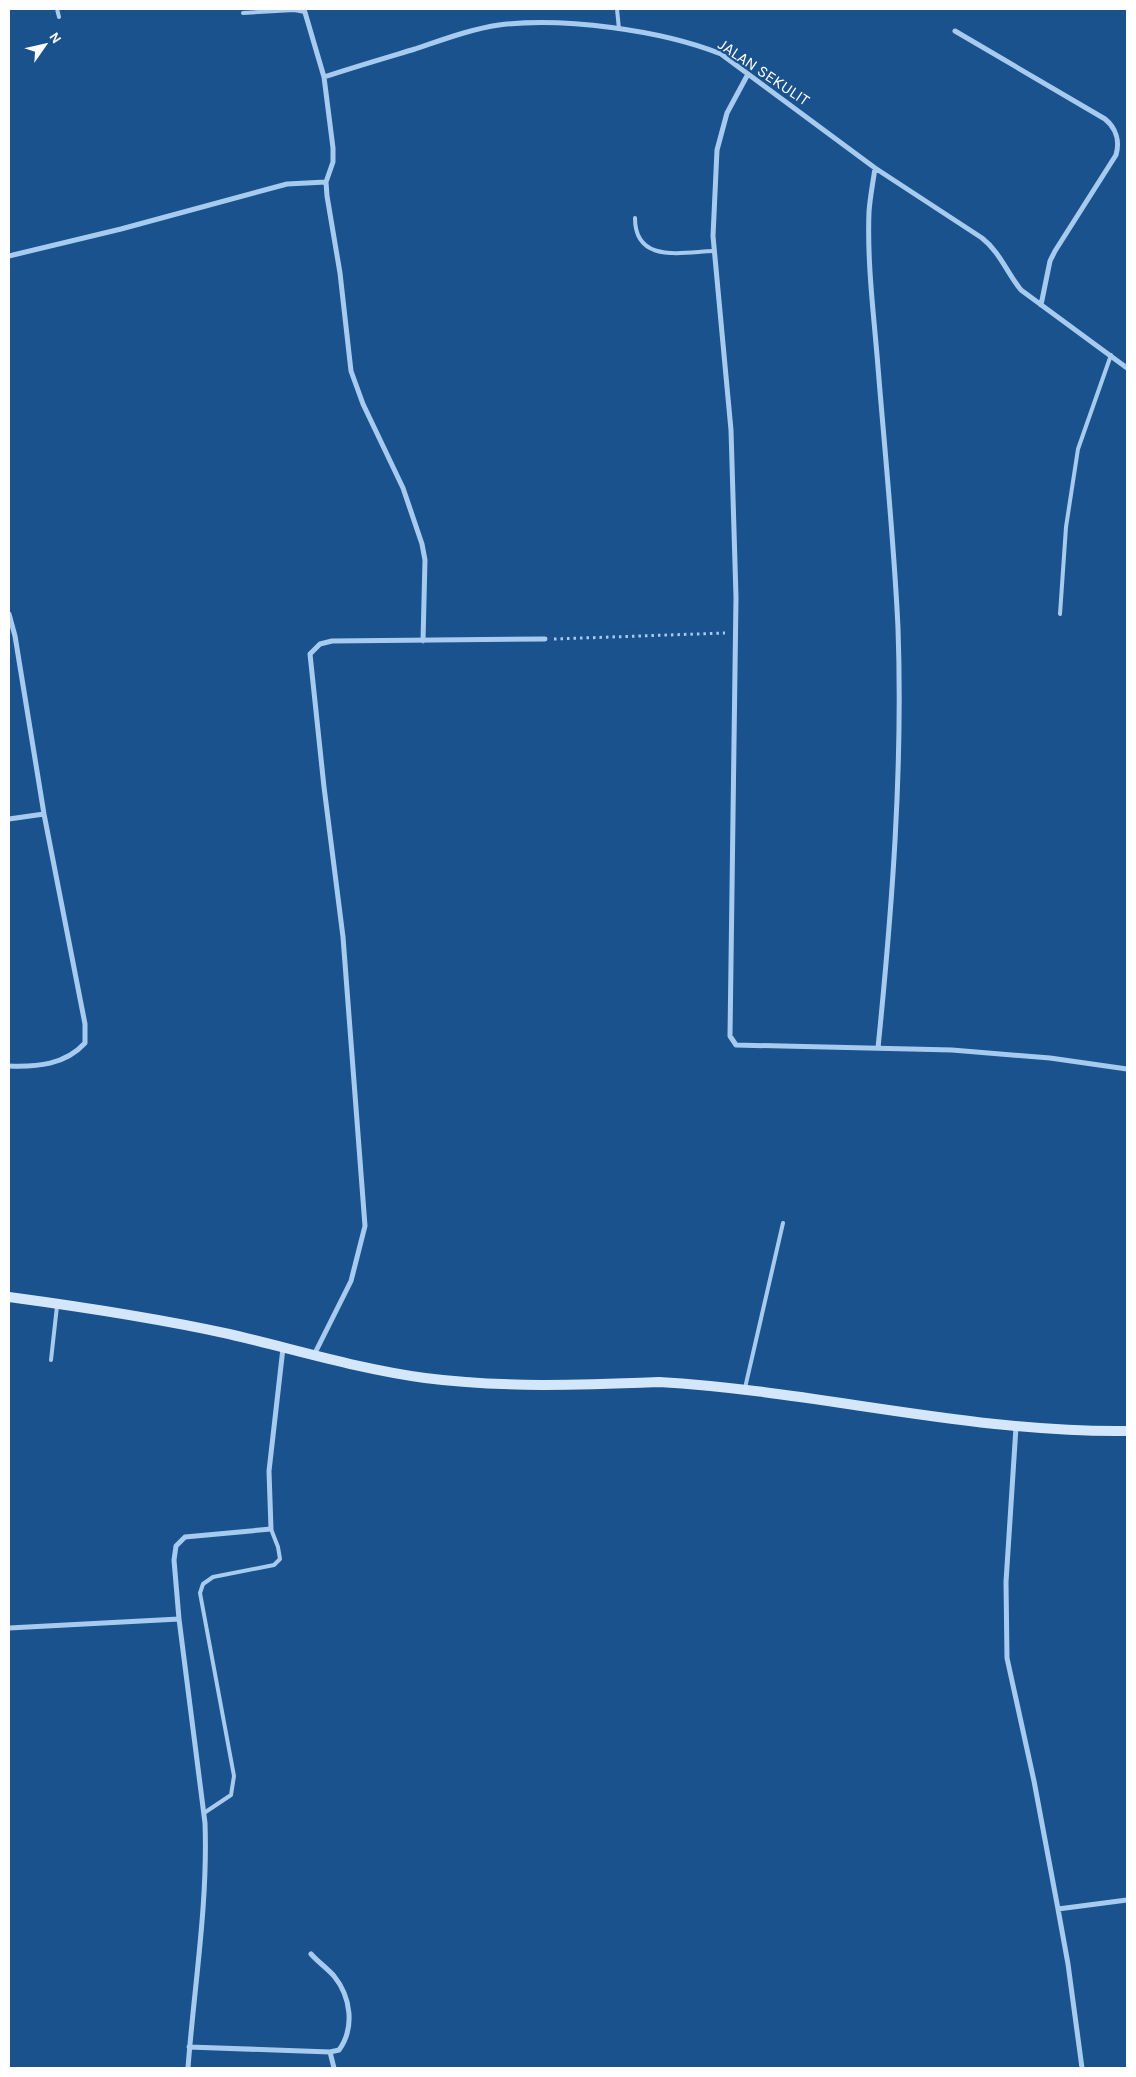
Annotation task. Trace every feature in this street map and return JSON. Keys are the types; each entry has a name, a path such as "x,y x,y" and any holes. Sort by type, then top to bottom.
{"street":[{"path":"305,11 324,76 333,148 333,162 326,182 329,213 334,228 340,273 351,371 363,404 403,488 422,544 425,560 423,641"},
{"name":"JALAN SEKULIT","path":"324,76 457,35 498,25 553,22 618,29 701,46 720,54 875,168 991,244 1011,278 1022,290 1127,368"},
{"path":"955,31 1105,119 1113,126 1117,137 1119,147 1116,155 1050,261 1041,305"},
{"path":"748,74 726,113 717,150 715,171 714,251 731,430 736,597 734,633 730,1036 736,1046 972,1051 1127,1069"},
{"path":"875,168 870,211 870,267 898,627 897,808 893,893 878,1048"},
{"path":"9,256 121,229 287,184 326,182"},
{"path":"9,614 19,658 44,814 85,1024 85,1043 77,1051 63,1059 48,1064 9,1066"},
{"path":"314,1355 351,1281 365,1226 343,937 310,654 320,644 332,641 546,639"},
{"path":"9,818 44,814"},
{"path":"9,1297 174,1324 382,1371 463,1382 513,1385 659,1382 745,1390 898,1413 1016,1427 1059,1431 1127,1431"},
{"path":"188,2068 206,1850 204,1813 179,1618 174,1560 176,1546 180,1540 197,1535 271,1529 269,1471 283,1348"},
{"path":"1016,1427 1006,1582 1005,1641 1034,1781 1068,1964 1082,2068"},
{"path":"9,1628 179,1618"},
{"path":"1058,1909 1127,1900"},
{"path":"189,2047 330,2052 339,2050 346,2040 349,2027 348,2008 344,1995 334,1976 311,1954"},
{"path":"330,2052 334,2068"}],"lane":[{"path":"57,9 59,17"},
{"path":"617,9 618,29"},
{"path":"243,13 288,10 305,11"},
{"path":"635,218 635,227 640,239 648,249 658,253 714,251"},
{"path":"1060,614 1066,527 1078,449 1111,355"},
{"path":"745,1390 783,1223"},
{"path":"51,1360 57,1304"},
{"path":"204,1813 231,1795 234,1776 200,1593 203,1584 213,1577 274,1565 280,1559 278,1547 271,1529"}],"path":[{"path":"546,639 734,633"}]}
